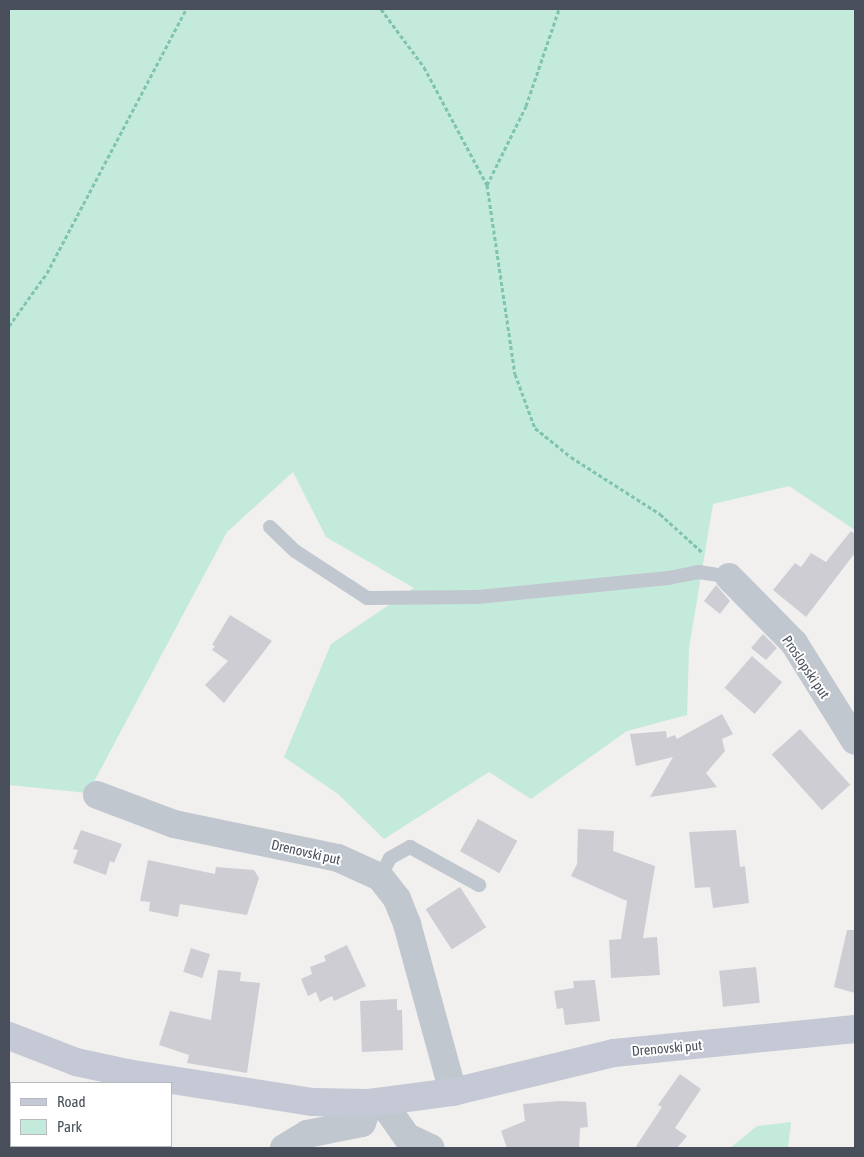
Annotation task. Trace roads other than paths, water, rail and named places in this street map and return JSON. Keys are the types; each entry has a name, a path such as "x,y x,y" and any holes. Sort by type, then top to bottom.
{"main road":[{"name":"Drenovski put","path":"9,1036 76,1062 126,1073 313,1102 376,1103 453,1092 614,1053 855,1028"}],"street":[{"name":"Proslopski put","path":"729,577 794,643 855,741"},
{"name":"Drenovski put","path":"97,795 174,824 338,858 380,877 397,899 407,924 453,1092"},
{"path":"284,1148 307,1134 362,1123 376,1103 407,1137 431,1148"}],"lane":[{"path":"270,527 295,551 367,598 478,597 668,578 700,572 729,577"},
{"path":"380,877 390,858 410,847 479,885"}]}
